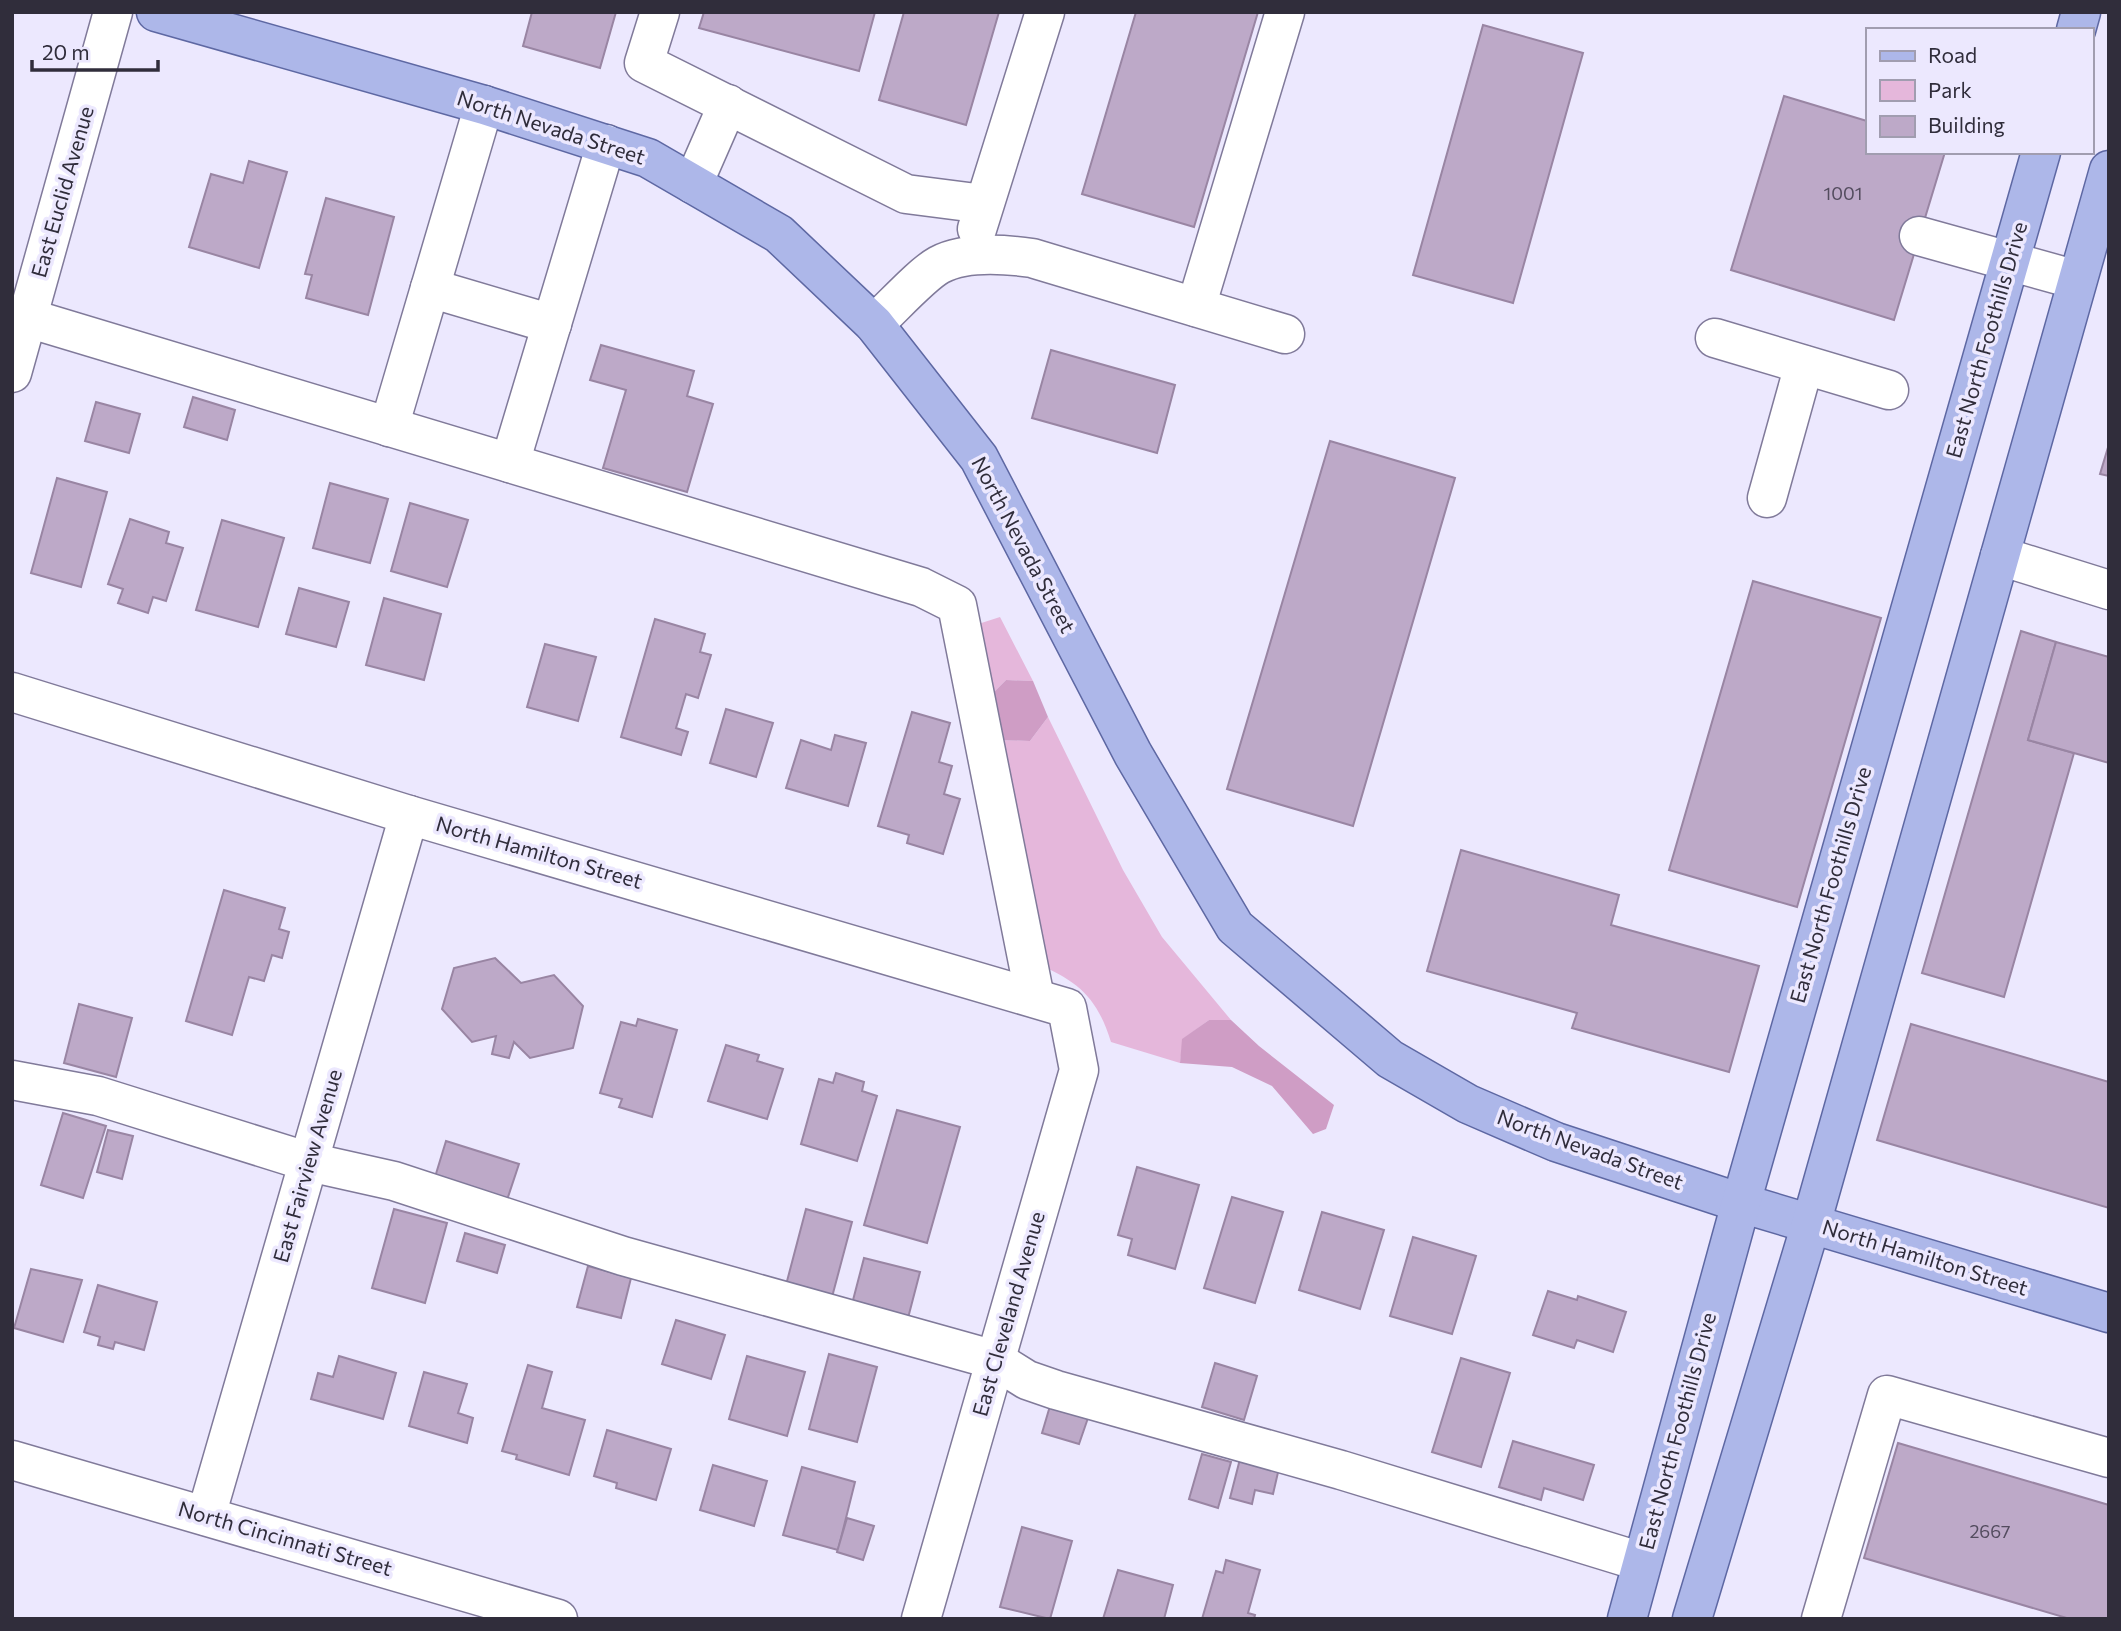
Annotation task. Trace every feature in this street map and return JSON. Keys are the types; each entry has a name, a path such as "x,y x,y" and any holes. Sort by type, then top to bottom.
{"main road":[{"name":"North Nevada Street","path":"156,12 484,105 648,158 779,234 874,324 979,458 1133,754 1235,927 1390,1059 1468,1104 1556,1142 1741,1203"},
{"name":"East North Foothills Drive","path":"1627,1619 1741,1203 2039,154"},
{"path":"1692,1619 1811,1224 2109,170"},
{"name":"North Hamilton Street","path":"1741,1203 2109,1313"}],"street":[{"name":"East Euclid Avenue","path":"12,373 113,12"},
{"path":"660,12 644,63 906,194 984,204"},
{"path":"968,257 1045,12"},
{"path":"1196,307 1285,12"},
{"path":"693,184 728,104"},
{"path":"389,427 484,105"},
{"path":"28,318 510,463 606,144"},
{"path":"1919,236 2077,280"},
{"path":"874,324 939,265 968,257 1005,254 1031,258 1285,334"},
{"path":"430,288 552,324"},
{"path":"1715,338 1889,390"},
{"path":"1767,498 1804,365"},
{"name":"East Cleveland Avenue","path":"510,463 920,587 957,605 1051,1003 1079,1070 921,1619"},
{"path":"2000,556 2109,590"},
{"name":"North Hamilton Street","path":"12,692 409,815 1051,1003"},
{"name":"East Fairview Avenue","path":"206,1516 409,815"},
{"path":"12,1080 98,1096 309,1162 394,1181 623,1256 995,1360 1027,1380 1056,1390 1341,1470 1642,1562"},
{"path":"1821,1619 1887,1395 2109,1458"},
{"name":"North Cincinnati Street","path":"12,1460 558,1619"}],"green space":[{"path":"1000,617 1033,681 1006,680 985,701 969,627"},
{"path":"1048,717 1123,870 1162,937 1231,1020 1209,1020 1183,1039 1180,1063 1111,1042 1099,1013 1084,992 1063,977 1035,963 994,740 1030,741"}],"shaded area":[{"path":"1006,680 1033,681 1048,717 1030,741 994,740 985,701"},
{"path":"1209,1020 1231,1020 1259,1046 1334,1105 1326,1129 1313,1134 1272,1086 1232,1067 1180,1063 1182,1039"}],"building":[{"path":"532,12 616,12 600,68 523,46"},
{"path":"704,12 875,12 859,71 699,28"},
{"path":"904,12 999,12 966,125 879,100"},
{"path":"1136,12 1258,12 1194,227 1082,194"},
{"path":"1483,25 1583,53 1513,303 1413,275"},
{"path":"1784,96 1866,121 1866,154 1944,154 1894,320 1731,270"},
{"path":"249,161 287,172 259,268 189,247 211,174 243,183"},
{"path":"326,198 394,217 368,315 306,298 312,275 305,274"},
{"path":"601,345 694,371 687,396 713,404 687,492 603,468 626,390 590,380"},
{"path":"1051,350 1175,385 1157,453 1032,418"},
{"path":"193,397 235,410 227,440 184,427"},
{"path":"96,402 140,414 129,453 85,441"},
{"path":"1330,441 1455,478 1353,826 1227,789"},
{"path":"2109,444 2109,476 2100,474"},
{"path":"57,478 107,492 81,587 31,573"},
{"path":"330,483 388,499 370,563 313,548"},
{"path":"410,503 468,520 447,587 391,571"},
{"path":"130,519 169,532 166,543 183,548 166,601 153,597 148,613 118,603 123,589 108,584"},
{"path":"222,520 284,538 258,627 196,610"},
{"path":"1753,581 1881,618 1797,907 1669,870"},
{"path":"299,588 349,602 336,647 286,634"},
{"path":"384,598 441,614 424,680 366,665"},
{"path":"655,619 705,634 700,652 711,655 698,698 686,694 676,728 688,732 681,755 621,737"},
{"path":"2021,631 2056,642 2028,740 2074,753 2004,997 1922,973"},
{"path":"2056,642 2109,657 2109,763 2028,740"},
{"path":"545,644 596,657 578,721 527,707"},
{"path":"726,709 773,723 756,777 710,763"},
{"path":"912,712 950,723 939,762 952,766 944,794 960,799 943,854 907,843 909,835 878,826"},
{"path":"835,735 866,743 848,806 786,788 801,740 831,750"},
{"path":"1461,850 1619,895 1611,925 1759,966 1729,1072 1572,1028 1577,1013 1427,971"},
{"path":"224,890 285,908 279,929 289,932 282,958 272,955 264,981 249,977 232,1035 186,1021"},
{"path":"495,958 521,983 554,975 583,1006 573,1048 530,1058 514,1042 509,1058 492,1054 496,1036 472,1042 442,1009 454,968"},
{"path":"79,1004 132,1018 116,1077 64,1063"},
{"path":"638,1019 677,1030 652,1117 619,1107 622,1099 600,1093 621,1022 636,1026"},
{"path":"1911,1024 2109,1082 2109,1208 1877,1140"},
{"path":"726,1045 759,1055 757,1061 783,1069 767,1119 708,1101"},
{"path":"836,1073 864,1082 862,1091 877,1096 857,1161 801,1144 819,1079 833,1083"},
{"path":"897,1110 960,1127 927,1243 864,1225"},
{"path":"63,1113 106,1126 83,1198 41,1185"},
{"path":"108,1130 133,1136 122,1179 97,1172"},
{"path":"446,1141 519,1164 507,1200 435,1177"},
{"path":"1137,1167 1199,1185 1175,1269 1128,1255 1132,1239 1118,1235"},
{"path":"1232,1197 1283,1212 1255,1303 1204,1288"},
{"path":"394,1209 447,1223 425,1303 372,1288"},
{"path":"806,1209 852,1222 832,1297 786,1285"},
{"path":"1322,1212 1384,1230 1360,1309 1299,1290"},
{"path":"465,1233 505,1245 497,1273 457,1261"},
{"path":"1413,1237 1476,1256 1452,1334 1390,1316"},
{"path":"864,1258 920,1272 908,1318 852,1304"},
{"path":"588,1266 631,1278 621,1318 577,1307"},
{"path":"31,1269 82,1280 63,1342 14,1328"},
{"path":"98,1285 157,1302 144,1350 115,1342 113,1349 98,1345 100,1337 84,1332"},
{"path":"1548,1291 1577,1300 1578,1296 1626,1312 1613,1352 1577,1340 1574,1348 1533,1335"},
{"path":"676,1320 725,1335 711,1379 662,1364"},
{"path":"829,1354 877,1367 857,1442 809,1429"},
{"path":"339,1356 396,1373 383,1419 311,1399 318,1373 333,1377"},
{"path":"747,1356 805,1372 787,1436 729,1419"},
{"path":"1461,1358 1510,1373 1481,1467 1432,1452"},
{"path":"1215,1363 1257,1376 1244,1420 1202,1407"},
{"path":"528,1365 552,1372 542,1408 585,1420 569,1475 516,1459 517,1455 502,1451"},
{"path":"424,1372 467,1384 458,1413 473,1418 467,1443 409,1426"},
{"path":"1050,1406 1088,1418 1079,1444 1042,1433"},
{"path":"607,1430 671,1449 656,1500 616,1488 617,1483 594,1476"},
{"path":"1513,1441 1594,1465 1583,1500 1544,1488 1541,1500 1499,1487"},
{"path":"1898,1443 2109,1505 2109,1619 2070,1619 1864,1558"},
{"path":"1202,1454 1231,1462 1218,1508 1189,1499"},
{"path":"1240,1459 1279,1468 1273,1494 1255,1490 1252,1504 1230,1498"},
{"path":"713,1465 767,1481 754,1526 700,1510"},
{"path":"802,1467 855,1482 838,1550 783,1535"},
{"path":"847,1518 874,1526 863,1560 837,1552"},
{"path":"1022,1527 1072,1541 1050,1619 1000,1607"},
{"path":"1226,1560 1260,1570 1248,1613 1255,1615 1254,1619 1202,1619 1216,1571 1223,1573"},
{"path":"1118,1570 1173,1585 1164,1619 1103,1619"}]}
